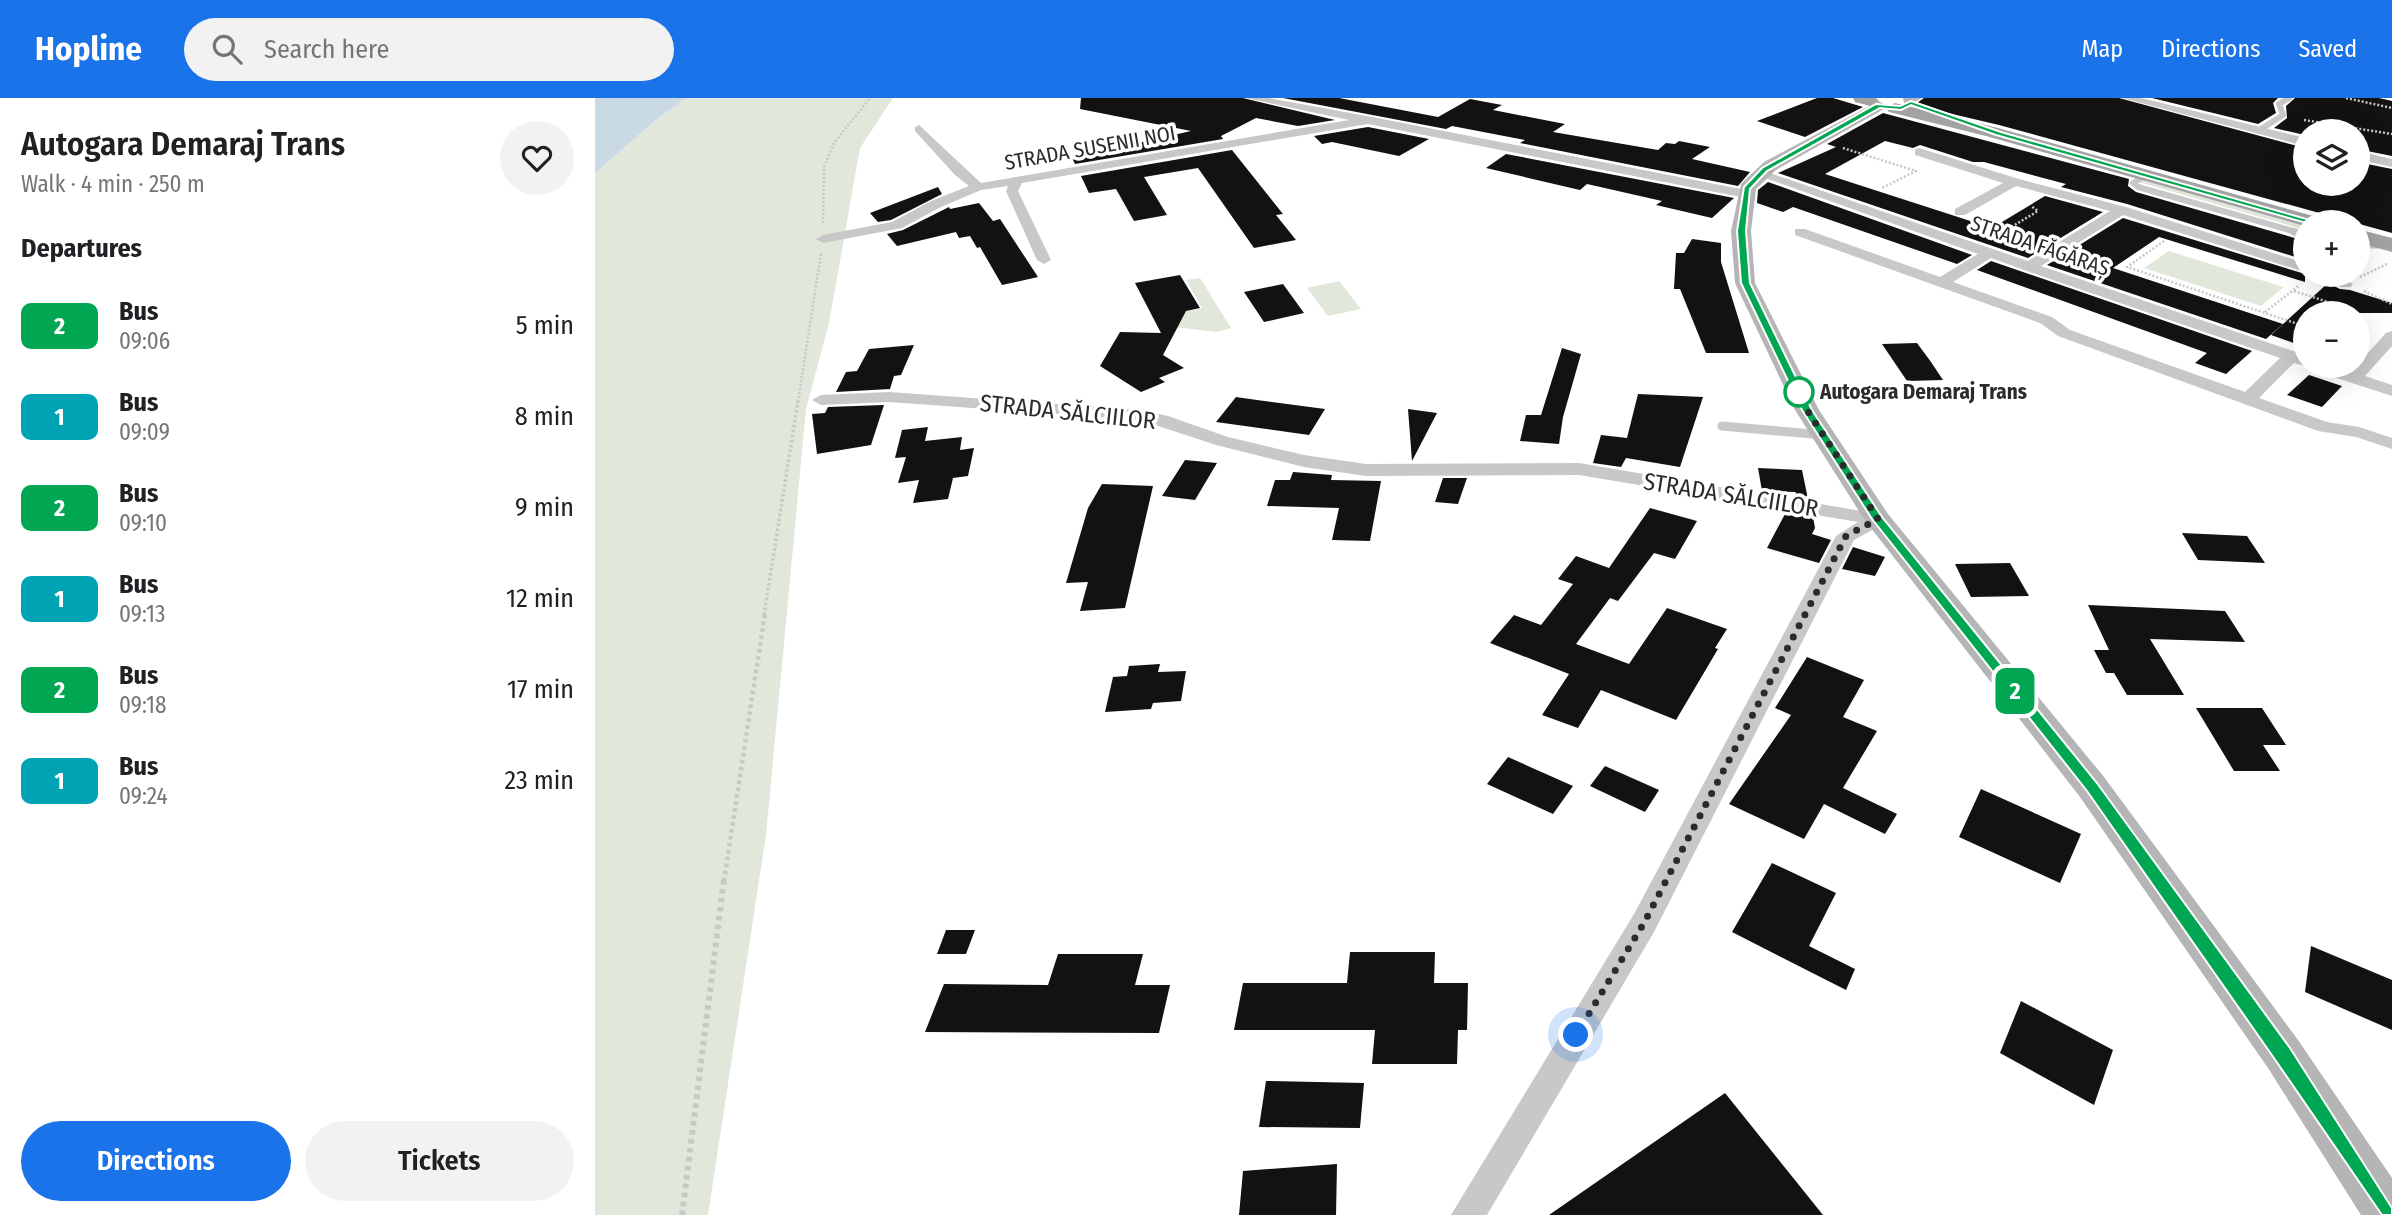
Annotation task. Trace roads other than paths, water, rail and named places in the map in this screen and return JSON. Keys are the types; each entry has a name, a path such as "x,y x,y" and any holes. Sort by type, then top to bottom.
{"main road":[{"path":"2293,216 1891,101 1753,184 1741,231 1745,283 1807,410 1878,519 2092,787 2283,1054 2389,1215"},
{"path":"2370,239 2392,245"}],"street":[{"name":"STRADA SUSENII NOI","path":"1252,98 1753,184"},
{"path":"2128,98 2293,139"},
{"name":"STRADA SUSENII NOI","path":"823,239 897,225 936,204 978,187 1372,120"},
{"path":"919,129 959,172 978,187"},
{"path":"1919,152 2009,184 2121,210 2293,269"},
{"path":"2370,158 2392,163"},
{"path":"1017,180 1012,191 1044,260"},
{"name":"STRADA FĂGĂRAȘ","path":"1753,184 1989,253 2293,357"},
{"path":"1960,212 2009,184"},
{"path":"2029,267 2121,210"},
{"path":"1800,232 2046,320 2064,333 2324,427 2359,432 2392,444"},
{"path":"1941,283 1989,253"},
{"path":"2370,361 2392,336"},
{"path":"2248,399 2293,363"},
{"path":"2355,378 2392,391"},
{"name":"STRADA SĂLCIILOR","path":"821,400 889,397 1140,415 1163,420 1221,441 1329,465 1366,470 1579,469 1878,519"},
{"name":"STRADA SĂLCIILOR","path":"1468,1215 1644,923 1846,536 1878,519"}],"lane":[{"path":"2258,131 2283,115 2279,104 2289,98"},
{"path":"2146,175 2133,183 2293,231"},
{"path":"2370,245 2392,245"},
{"path":"1722,426 1824,435"}],"water":[{"path":"595,98 686,98 656,120 595,173"}],"place":[{"name":"Autogara Demaraj Trans","path":"1799,392"}]}
